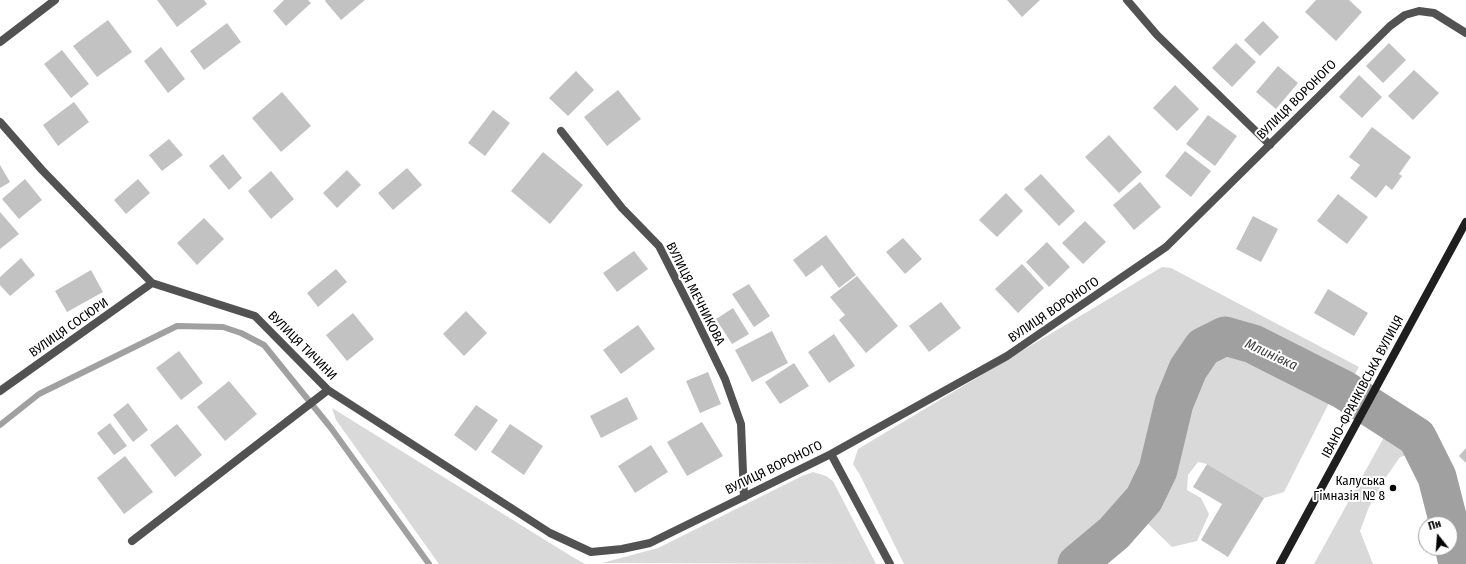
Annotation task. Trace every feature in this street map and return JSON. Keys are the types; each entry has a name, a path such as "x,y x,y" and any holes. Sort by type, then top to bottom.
{"main road":[{"name":"ІВАНО-ФРАНКІВСЬКА ВУЛИЦЯ","path":"1280,564 1466,222"}],"street":[{"path":"0,42 54,0"},
{"path":"1127,0 1157,35 1270,145"},
{"name":"ВУЛИЦЯ ВОРОНОГО","path":"591,552 622,549 650,543 831,454 1007,356 1166,248 1390,26 1405,15 1418,11 1434,13 1466,33"},
{"name":"ВУЛИЦЯ ТИЧИНИ","path":"0,122 42,170 152,283 256,316 328,390 550,533 591,552"},
{"name":"ВУЛИЦЯ МЕЧНИКОВА","path":"561,131 622,208 659,246 680,288 725,379 742,424 744,497"},
{"name":"ВУЛИЦЯ СОСЮРИ","path":"0,391 152,283"},
{"path":"132,541 328,390"},
{"path":"831,454 890,564"}],"shaded area":[{"path":"1162,267 1171,268 1359,367 1348,386 1234,331 1215,332 1193,345 1181,369 1157,435 1155,456 1149,478 1141,490 1113,523 1064,564 904,564 860,475 853,464 858,449"},
{"path":"1224,343 1249,348 1319,383 1330,401 1284,492 1264,498 1207,464 1198,462 1188,475 1187,490 1201,498 1209,514 1197,541 1172,547 1141,517 1163,472 1180,402 1191,378 1207,351"},
{"path":"332,408 585,564 439,564 336,420"},
{"path":"1388,430 1416,453 1400,457 1384,480 1369,507 1360,531 1373,564 1314,564"},
{"path":"813,472 826,476 833,481 876,564 602,563 658,548 802,476"}],"building":[{"path":"157,0 204,0 207,4 177,27"},
{"path":"284,0 308,0 311,3 286,26 273,11"},
{"path":"365,0 341,20 325,1"},
{"path":"1007,0 1040,0 1022,17"},
{"path":"1316,0 1349,0 1362,12 1336,41 1305,12"},
{"path":"108,20 132,52 97,77 73,46"},
{"path":"1263,21 1279,37 1260,56 1244,40"},
{"path":"227,23 241,42 204,70 190,51"},
{"path":"1236,43 1256,62 1232,87 1212,68"},
{"path":"1389,43 1406,60 1383,83 1366,66"},
{"path":"161,47 185,79 168,93 144,61"},
{"path":"62,50 89,84 71,98 44,64"},
{"path":"1278,66 1298,83 1276,109 1256,92"},
{"path":"1414,70 1439,93 1413,120 1388,96"},
{"path":"576,71 594,90 568,116 549,98"},
{"path":"1359,75 1382,97 1362,118 1339,97"},
{"path":"1175,85 1199,109 1177,131 1153,108"},
{"path":"618,90 641,119 607,146 584,117"},
{"path":"282,92 311,126 281,152 252,118"},
{"path":"74,102 89,122 58,146 43,125"},
{"path":"493,110 510,123 485,156 468,143"},
{"path":"1208,115 1237,136 1215,166 1186,144"},
{"path":"1372,127 1411,157 1399,174 1402,176 1392,190 1386,185 1376,198 1350,178 1360,165 1349,157"},
{"path":"1109,135 1142,172 1119,193 1085,157"},
{"path":"169,139 183,155 162,171 149,155"},
{"path":"1185,151 1211,171 1191,197 1165,176"},
{"path":"543,152 583,185 550,224 511,191"},
{"path":"223,154 242,178 229,190 209,166"},
{"path":"0,165 10,182 0,188"},
{"path":"407,168 422,185 393,210 378,193"},
{"path":"347,170 361,185 337,208 323,193"},
{"path":"271,171 294,199 271,219 248,191"},
{"path":"1041,174 1075,211 1059,226 1024,189"},
{"path":"25,179 42,200 19,219 2,199"},
{"path":"138,179 150,193 126,214 114,200"},
{"path":"1140,182 1161,207 1134,230 1113,205"},
{"path":"1006,193 1023,211 997,237 979,220"},
{"path":"1338,194 1368,217 1347,244 1317,221"},
{"path":"0,212 19,234 0,249"},
{"path":"1253,216 1278,229 1261,262 1236,249"},
{"path":"204,218 224,239 197,265 177,243"},
{"path":"1085,221 1106,242 1083,264 1062,243"},
{"path":"826,235 856,275 839,288 822,265 806,277 793,260"},
{"path":"903,238 922,259 905,274 886,252"},
{"path":"1047,242 1070,267 1049,287 1026,262"},
{"path":"634,251 648,269 617,292 603,273"},
{"path":"21,258 35,275 10,296 0,285 0,277"},
{"path":"1022,264 1044,288 1018,313 995,289"},
{"path":"336,269 347,282 318,307 307,293"},
{"path":"91,270 103,292 67,312 55,291"},
{"path":"857,276 898,326 866,353 839,320 845,315 830,297"},
{"path":"749,284 770,316 754,327 732,294"},
{"path":"1328,289 1368,313 1354,336 1314,313"},
{"path":"941,302 961,328 929,352 909,326"},
{"path":"733,308 749,334 732,344 716,319"},
{"path":"466,311 487,333 464,356 443,334"},
{"path":"353,313 374,339 347,361 326,335"},
{"path":"638,325 655,349 621,374 603,350"},
{"path":"772,331 788,363 752,382 735,350"},
{"path":"834,334 855,366 829,383 808,352"},
{"path":"179,351 203,383 181,400 156,368"},
{"path":"794,363 809,386 780,404 765,382"},
{"path":"708,372 721,404 700,413 686,381"},
{"path":"229,381 257,414 225,441 197,407"},
{"path":"627,397 638,419 601,438 590,416"},
{"path":"128,403 148,430 133,442 113,415"},
{"path":"476,405 498,420 476,451 454,435"},
{"path":"702,422 723,456 687,476 667,442"},
{"path":"110,423 127,446 114,455 97,433"},
{"path":"177,424 202,455 175,477 150,445"},
{"path":"510,424 543,446 524,475 491,452"},
{"path":"651,445 668,472 635,493 618,466"},
{"path":"1466,448 1466,463 1459,456"},
{"path":"125,456 153,492 124,514 97,478"},
{"path":"1207,464 1264,498 1228,557 1201,540 1222,504 1193,487"}],"waterway":[{"path":"0,425 39,394 177,326 223,327 241,333 264,345 331,428 429,564"},
{"name":"Млинівка","path":"1077,564 1114,533 1144,499 1158,470 1174,403 1188,369 1203,347 1225,336 1253,344 1344,390 1417,437 1437,477 1447,516"},
{"name":"Млинівка","path":"1456,556 1458,564"}],"place":[{"name":"Калуська Гімназія № 8","path":"1393,488"}]}
